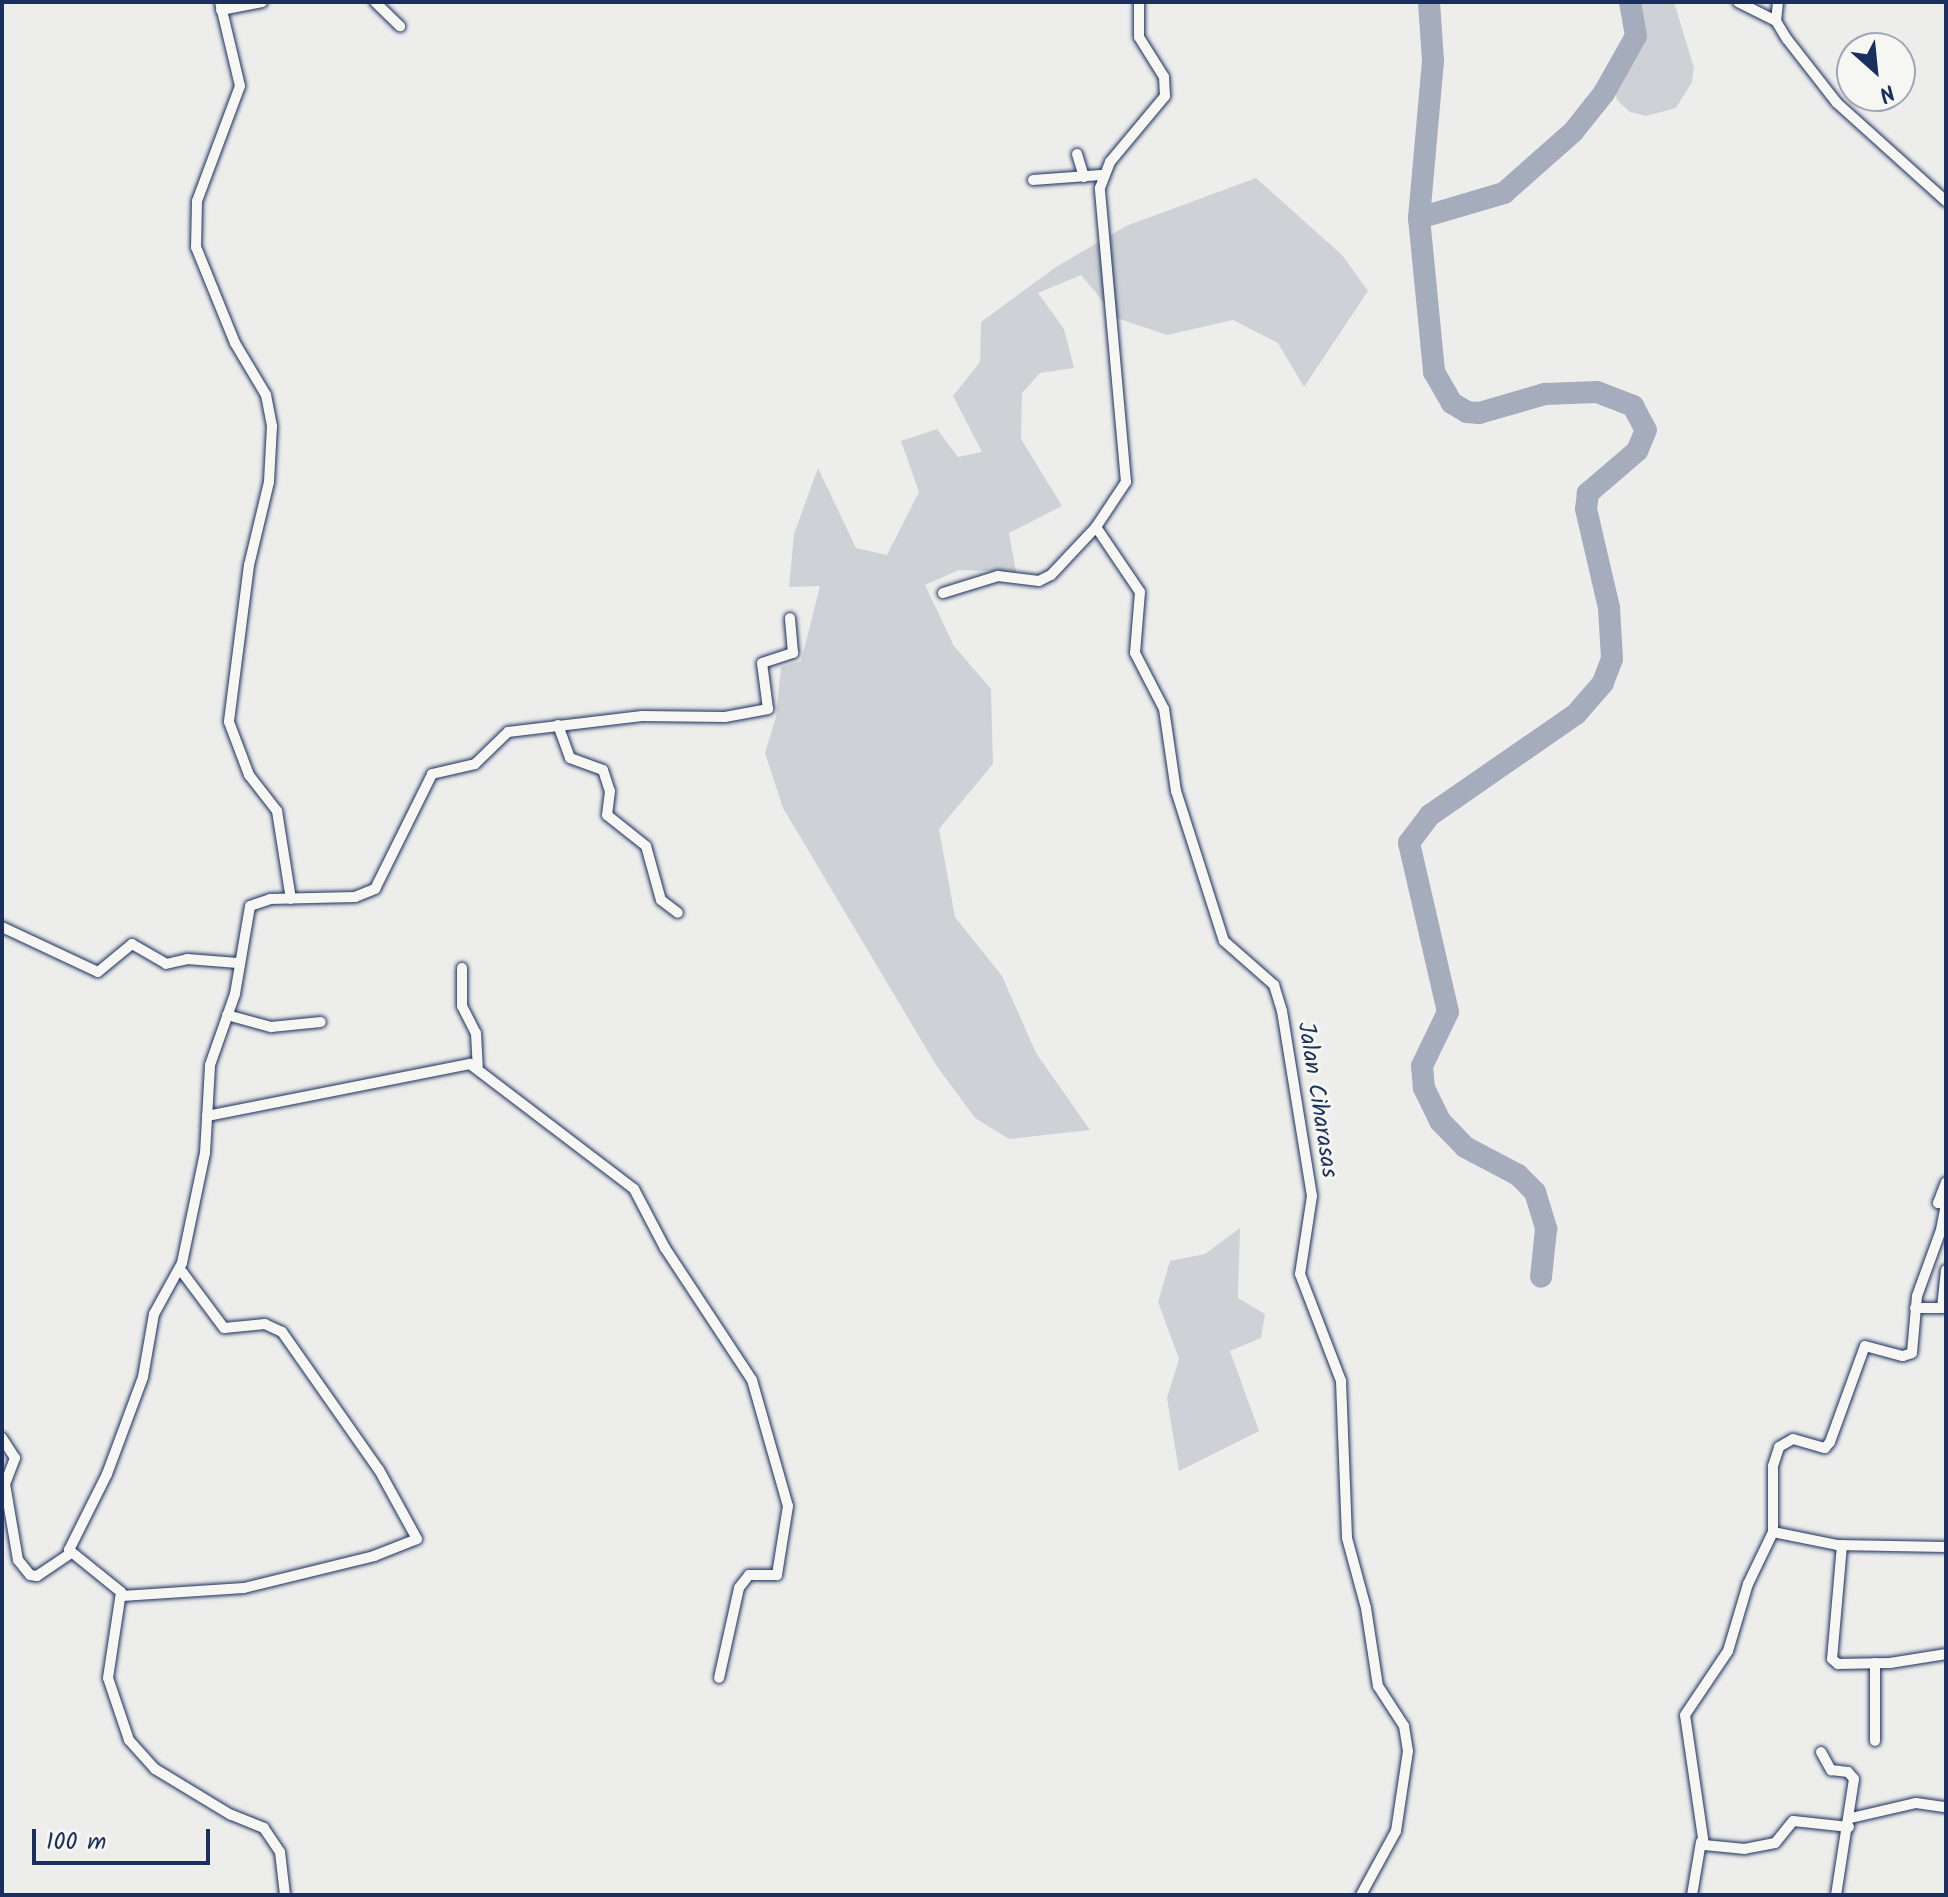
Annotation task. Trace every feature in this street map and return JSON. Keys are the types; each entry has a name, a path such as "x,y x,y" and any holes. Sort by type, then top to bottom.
{"street":[{"path":"262,2 220,6 240,86 197,201 196,247 235,343 266,395 272,426 269,482 249,565 229,722 249,775 277,811 291,899"},
{"path":"375,2 400,26"},
{"path":"943,593 998,576 1039,581 1058,571 1123,490 1126,472 1101,175 1165,96 1164,77 1139,37 1139,2"},
{"path":"1738,2 1776,21 1837,103 1946,201"},
{"path":"1776,21 1778,2"},
{"path":"1077,154 1084,177"},
{"path":"1033,180 1101,175"},
{"name":"Jalan Ciharasas","path":"1096,527 1140,592 1135,653 1164,709 1176,791 1224,941 1274,985 1282,1011 1312,1196 1300,1274 1341,1381 1345,1525 1375,1676 1382,1695 1404,1726 1408,1751 1396,1831 1361,1895"},
{"path":"2,1438 15,1458 5,1484 18,1560 25,1572 37,1576 70,1554 72,1538 107,1474 143,1377 154,1314 180,1269 205,1153 210,1065 227,1015 250,906 262,900 355,897 375,889 432,774 475,764 508,732 642,716 700,720 768,709 762,663 793,653 790,618"},
{"path":"558,725 570,758 603,770 610,791 607,815 646,846 661,900 678,913"},
{"path":"2,927 98,972 132,944 166,964 187,959 238,963"},
{"path":"462,968 462,1006 476,1033 478,1066"},
{"path":"227,1015 271,1027 321,1022"},
{"path":"207,1116 461,1064 478,1066 634,1189 765,1409 788,1506 787,1540 777,1575 749,1575 739,1588 719,1678"},
{"path":"1692,1895 1701,1842 1685,1715 1728,1651 1748,1584 1773,1532 1773,1466 1779,1447 1793,1439 1825,1448 1861,1349 1912,1353 1915,1308 1941,1230 1946,1204 1938,1203 1946,1182"},
{"path":"122,1596 244,1588 374,1556 417,1539 379,1470 282,1332 265,1324 224,1328 180,1269"},
{"path":"1915,1308 1944,1308 1946,1270"},
{"path":"1773,1532 1842,1545 1946,1547"},
{"path":"1842,1545 1832,1659 1838,1664 1875,1663 1946,1654"},
{"path":"70,1554 114,1583 122,1596 108,1678 129,1740 155,1769 231,1815 264,1828 280,1852 285,1895"},
{"path":"1875,1663 1875,1741"},
{"path":"1821,1752 1831,1770 1854,1778 1850,1822 1836,1895"},
{"path":"1701,1842 1745,1849 1775,1843 1793,1821 1850,1822 1916,1803 1946,1807"}],"shaded area":[{"path":"1641,2 1674,2 1694,68 1692,82 1676,108 1646,116 1630,112 1617,100 1614,86 1642,36"},
{"path":"1256,178 1342,255 1368,291 1304,387 1278,343 1233,320 1167,335 1117,318 1081,275 1038,293 1064,329 1074,368 1040,373 1022,393 1021,439 1062,506 1009,533 1016,572 959,570 925,585 954,646 991,689 993,764 939,829 955,917 1002,976 1036,1053 1090,1130 1009,1139 975,1118 936,1065 783,808 765,753 776,717 781,667 801,661 820,586 789,587 794,534 818,468 856,548 887,555 919,492 901,441 937,429 958,457 982,452 953,396 980,362 981,322 1056,267 1126,226"},
{"path":"1240,1228 1238,1298 1265,1314 1261,1338 1230,1351 1259,1431 1179,1471 1167,1398 1179,1359 1158,1302 1170,1261 1205,1254"}],"waterway":[{"path":"1429,2 1433,61 1419,218 1434,372 1452,403 1467,412 1479,413 1545,394 1597,392 1633,406 1646,430 1637,451 1588,493 1586,509 1609,608 1612,659 1603,683 1576,714 1430,815 1409,843 1448,1012 1422,1066 1424,1088 1440,1121 1465,1147 1518,1175 1535,1192 1546,1229 1541,1277"},
{"path":"1419,218 1504,193 1573,132 1604,93 1636,36 1630,2"}]}
